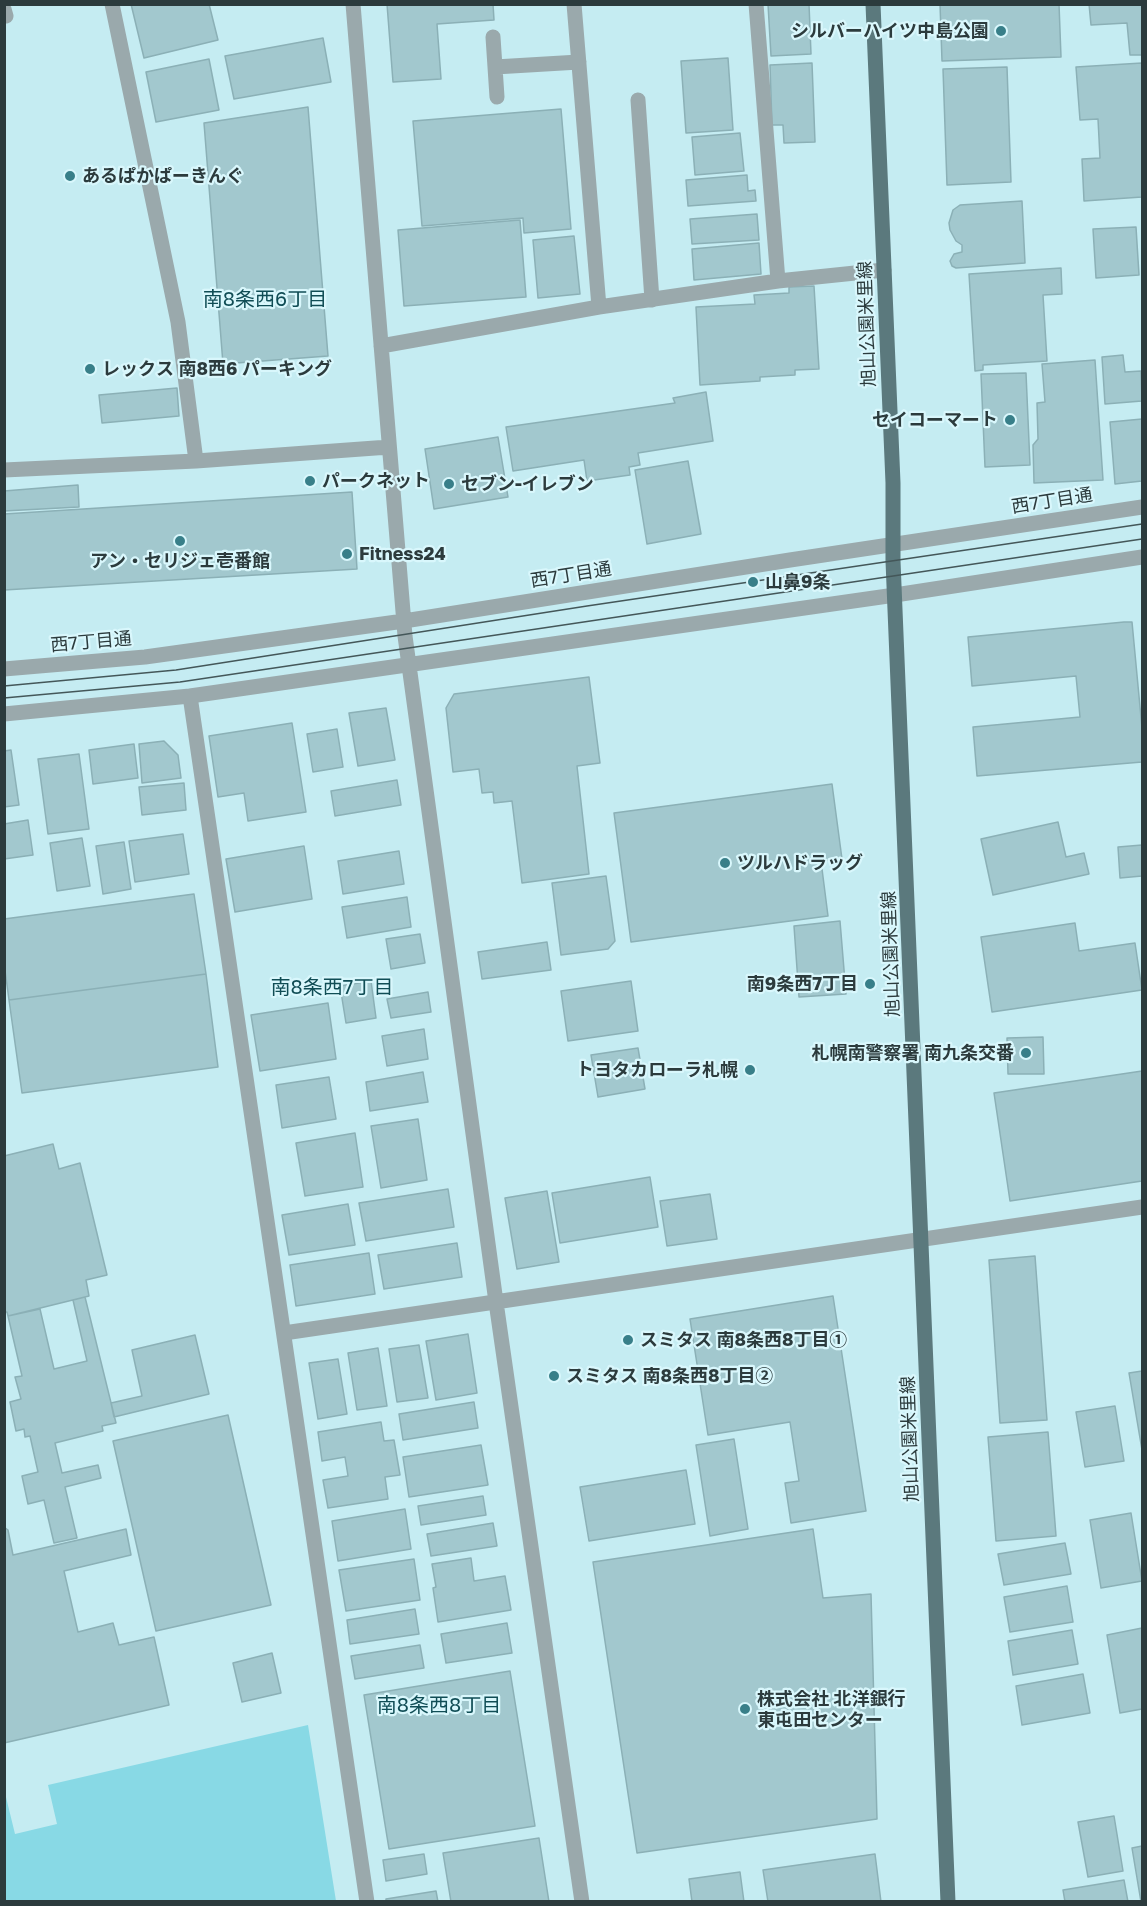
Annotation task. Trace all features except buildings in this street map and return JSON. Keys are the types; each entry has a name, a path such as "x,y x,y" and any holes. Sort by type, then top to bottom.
{"main road":[{"name":"旭山公園米里線","path":"873,4 948,1902"}],"street":[{"path":"112,4 178,322 196,461"},
{"path":"353,4 409,663 495,1302 582,1902"},
{"path":"574,4 599,307"},
{"path":"756,4 778,281"},
{"path":"493,37 497,97"},
{"path":"495,67 579,62"},
{"path":"638,100 652,300"},
{"path":"381,346 599,307 778,281 884,270"},
{"path":"4,470 196,461 389,447"},
{"name":"西7丁目通","path":"4,669 145,657 404,621 1143,507"},
{"path":"4,714 190,696 895,595 1143,557"},
{"path":"190,696 367,1902"},
{"path":"284,1333 1143,1207"}],"shaded area":[{"path":"308,1725 336,1901 5,1901 5,1793 15,1834 57,1824 48,1785"}],"tram line":[{"path":"4,686 176,670 587,606 1142,524"},
{"path":"4,698 180,682 1142,539"}],"place":[{"name":"シルバーハイツ中島公園","path":"1001,31"},
{"name":"あるぱかぱーきんぐ","path":"70,176"},
{"name":"レックス 南8西6 パーキング","path":"90,369"},
{"name":"セイコーマート","path":"1010,420"},
{"name":"パークネット","path":"310,481"},
{"name":"セブン-イレブン","path":"449,484"},
{"name":"アン・セリジェ壱番館","path":"180,541"},
{"name":"Fitness24","path":"347,554"},
{"name":"山鼻9条","path":"753,582"},
{"name":"ツルハドラッグ","path":"725,863"},
{"name":"南9条西7丁目","path":"870,984"},
{"name":"札幌南警察署 南九条交番","path":"1026,1053"},
{"name":"トヨタカローラ札幌","path":"750,1070"},
{"name":"スミタス 南8条西8丁目①","path":"628,1340"},
{"name":"スミタス 南8条西8丁目②","path":"554,1376"},
{"name":"株式会社 北洋銀行 東屯田センター","path":"745,1709"}],"district":[{"name":"南8条西6丁目","path":"265,300"},
{"name":"南8条西7丁目","path":"332,988"},
{"name":"南8条西8丁目","path":"439,1706"}]}
